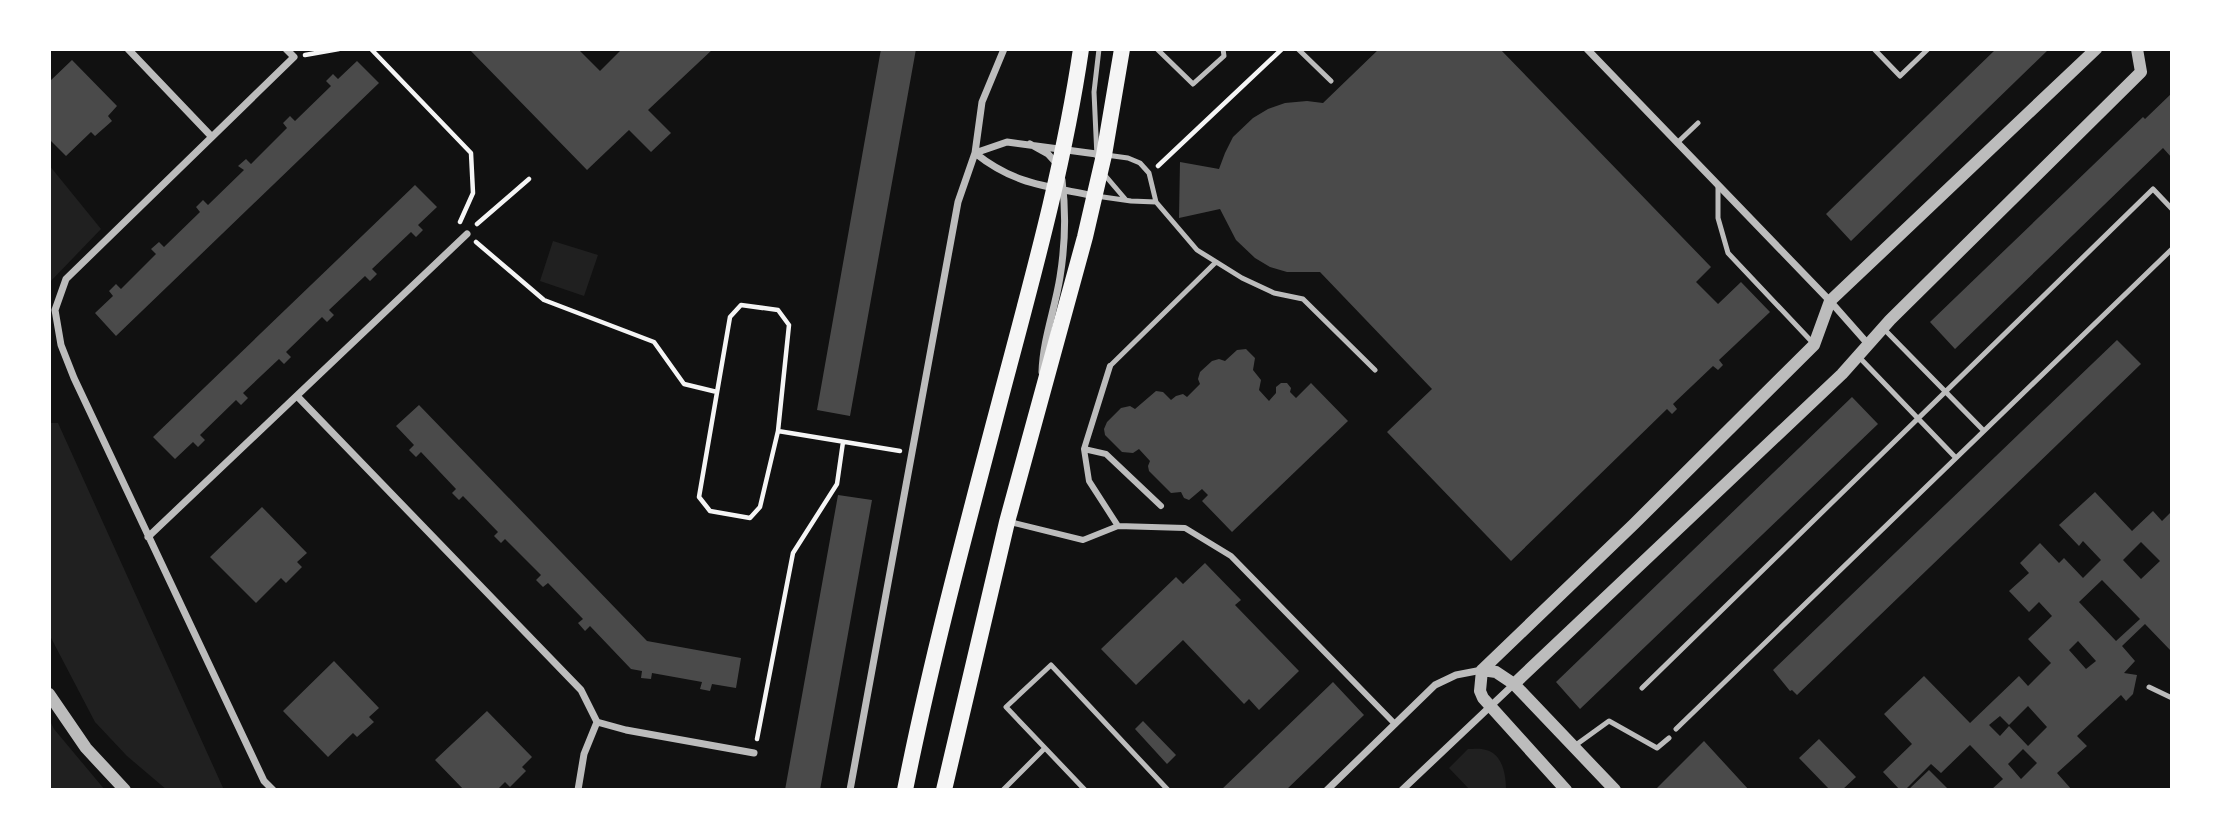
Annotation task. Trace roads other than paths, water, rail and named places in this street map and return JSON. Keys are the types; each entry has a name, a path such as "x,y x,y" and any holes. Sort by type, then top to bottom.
{"main road":[{"path":"905,790 954,577 1059,188 1060,168 1081,49"},
{"path":"944,790 1007,522 1095,196 1122,49"}],"street":[{"path":"128,49 211,136"},
{"path":"273,790 264,781 69,367 61,345 55,310 66,279 294,57 286,49"},
{"path":"850,790 958,202 975,153 982,102 1004,49"},
{"path":"1587,49 1830,301 1868,344"},
{"path":"1566,790 1489,707 1479,691 1482,670 1814,345 1830,301 2096,49"},
{"path":"1402,790 1842,374 1882,327 2141,72 2137,49"},
{"path":"975,153 1007,142 1064,149 1100,160"},
{"path":"1030,144 1048,154 1060,168"},
{"path":"975,153 1020,181 1095,196"},
{"path":"1041,397 1043,351 1060,277 1064,233 1059,188"},
{"path":"148,537 467,234"},
{"path":"1110,366 1084,449 1089,481 1118,526"},
{"path":"297,396 581,690 597,722 626,730 754,753"},
{"path":"1084,449 1106,454 1161,506"},
{"path":"1007,522 1083,540 1118,526 1185,528 1231,556 1395,724"},
{"path":"1327,790 1435,685 1445,679 1482,670 1496,672 1514,684 1615,790"},
{"path":"49,694 86,748 125,790"},
{"path":"578,790 584,754 597,722"}],"lane":[{"path":"1099,49 1094,92 1100,160 1126,200"},
{"path":"1157,49 1192,84 1224,56 1223,49"},
{"path":"1298,49 1331,81"},
{"path":"1874,49 1900,76 1928,49"},
{"path":"1677,142 1698,123"},
{"path":"1100,160 1128,158 1140,163 1149,173 1156,202 1197,250 1242,278 1274,293 1303,299 1375,370"},
{"path":"1718,185 1718,218 1728,253 1814,345"},
{"path":"1642,688 2153,190 2172,209"},
{"path":"1095,196 1156,202"},
{"path":"1676,729 2172,249"},
{"path":"1110,366 1216,262"},
{"path":"1882,327 1984,431"},
{"path":"1858,356 1956,458"},
{"path":"1085,790 1006,707 1051,665 1168,790"},
{"path":"2149,687 2172,698"},
{"path":"1573,747 1609,721 1657,748 1669,738"},
{"path":"1003,790 1045,748"}]}
